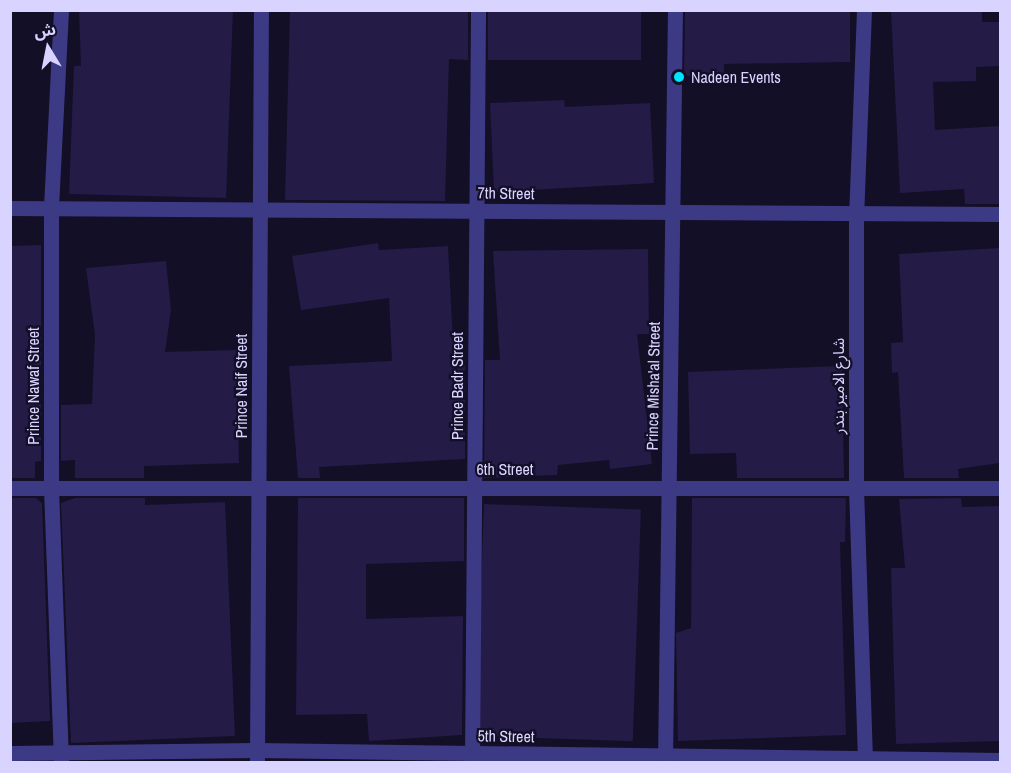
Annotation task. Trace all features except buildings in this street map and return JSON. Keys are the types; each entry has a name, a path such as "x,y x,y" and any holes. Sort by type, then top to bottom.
{"street":[{"name":"Prince Nawaf Street","path":"61,10 51,207 51,488 61,760"},
{"name":"Prince Naif Street","path":"257,756 261,10"},
{"name":"Prince Badr Street","path":"472,758 477,10"},
{"name":"Prince Misha'al Street","path":"665,759 675,10"},
{"name":"شارع الامير بندر","path":"864,10 856,216 856,488 865,761"},
{"name":"7th Street","path":"10,207 856,216 1000,214"},
{"name":"6th Street","path":"10,488 1000,488"},
{"name":"5th Street","path":"10,753 61,760 257,756 1000,760"}],"place":[{"name":"Nadeen Events","path":"679,77"}]}
